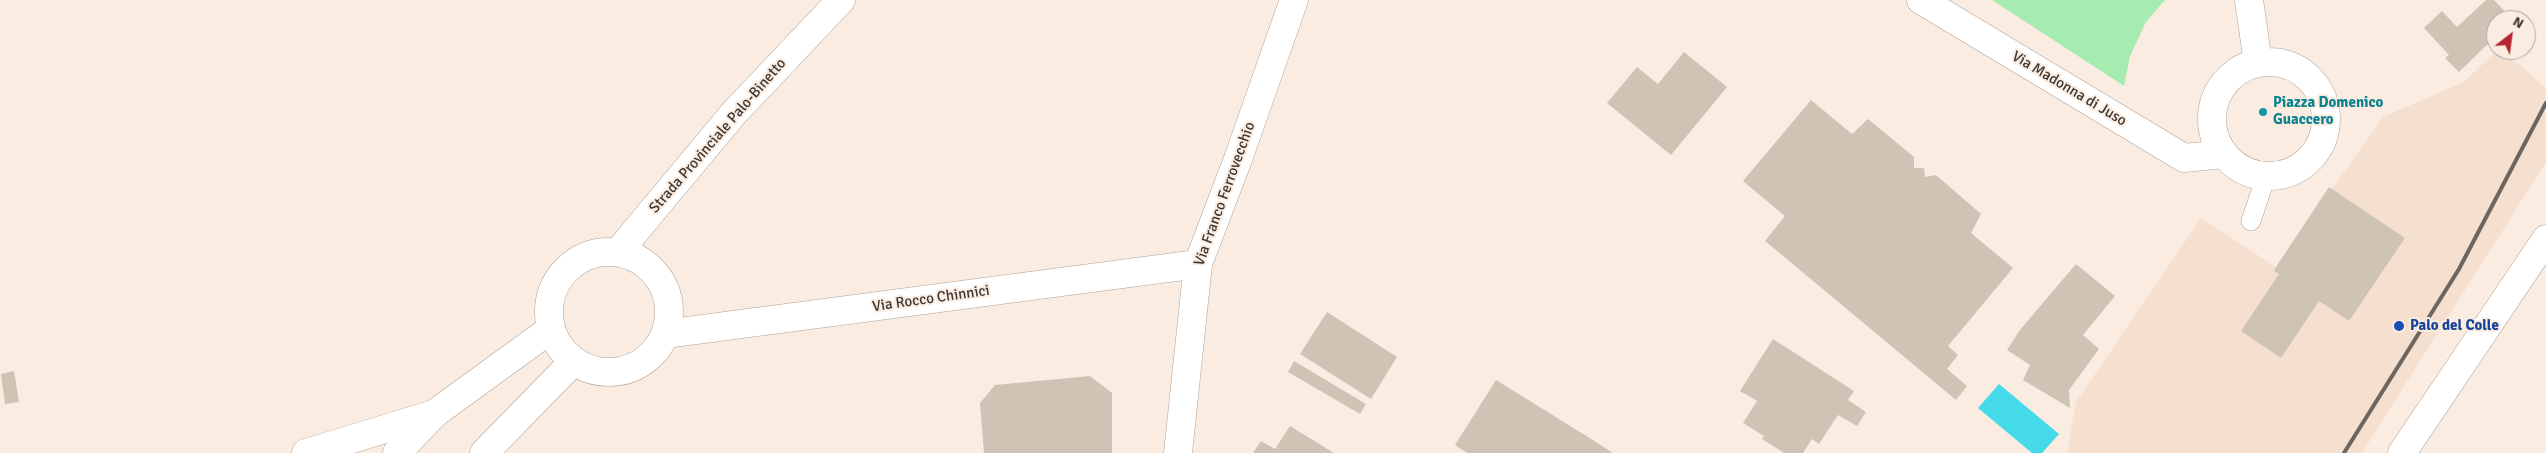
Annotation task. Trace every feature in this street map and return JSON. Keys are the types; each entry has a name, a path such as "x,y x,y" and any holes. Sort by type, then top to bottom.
{"street":[{"name":"Strada Provinciale Palo-Binetto","path":"618,252 734,113 841,0"},
{"name":"Via Franco Ferrovecchio","path":"1178,453 1198,264 1238,160 1294,0"},
{"name":"Via Madonna di Juso","path":"1921,0 2184,158 2224,154"},
{"path":"2249,0 2258,63"},
{"path":"2258,63 2277,63 2296,68 2311,80 2321,97 2326,115 2324,134 2316,151 2302,165 2286,174 2266,176 2250,173 2235,166 2224,154 2214,136 2212,117 2215,98 2225,82 2240,70 2258,63"},
{"path":"2402,453 2546,239"},
{"path":"601,252 618,252 635,258 650,268 661,283 667,299 669,317 665,334 656,350 642,362 626,370 608,372 590,369 574,361 564,352 551,329 548,312 551,295 558,279 570,266 584,257 601,252"},
{"name":"Via Rocco Chinnici","path":"665,334 1198,264"},
{"path":"397,453 434,414 551,329"},
{"path":"484,453 574,361"},
{"path":"306,453 434,414"}],"lane":[{"path":"2250,221 2266,176"}],"shaded area":[{"path":"2487,60 2514,60 2546,88 2546,162 2362,453 2067,453 2076,402 2201,218 2276,267 2329,187 2332,189 2383,117 2464,82"}],"green space":[{"path":"1992,0 2165,0 2146,22 2130,56 2124,86"}],"water":[{"path":"1999,384 2059,434 2042,453 2032,453 1978,408"}],"building":[{"path":"2486,0 2494,0 2504,10 2486,10 2486,46 2459,72 2445,58 2449,55 2424,28 2442,11 2457,27"},
{"path":"1684,52 1727,87 1671,155 1607,103 1637,67 1658,84"},
{"path":"1811,100 1852,134 1868,119 1914,157 1914,168 1924,168 1925,177 1936,175 1981,214 1971,233 2013,268 1948,346 1958,355 1947,369 1967,386 1956,400 1765,241 1785,216 1743,181"},
{"path":"2329,187 2405,238 2349,321 2319,301 2281,358 2241,331 2279,274 2274,271 2276,267"},
{"path":"2076,264 2115,296 2083,335 2099,349 2069,390 2070,408 2023,380 2030,365 2007,350 2020,330"},
{"path":"1327,312 1397,357 1371,399 1300,354"},
{"path":"1773,339 1854,391 1848,400 1866,412 1857,426 1838,415 1819,444 1812,439 1803,453 1784,453 1762,439 1764,436 1743,423 1757,401 1740,391"},
{"path":"1294,361 1366,404 1360,414 1288,372"},
{"path":"14,371 19,402 5,404 1,374"},
{"path":"1090,376 1112,393 1112,453 984,453 980,403 995,385"},
{"path":"1496,380 1613,453 1467,453 1455,445"},
{"path":"1290,426 1334,453 1253,453 1261,441 1275,449"}],"railway":[{"path":"2344,453 2459,269 2546,103"}],"place":[{"name":"Piazza Domenico Guaccero","path":"2263,112"},
{"name":"Palo del Colle","path":"2399,326"}]}
